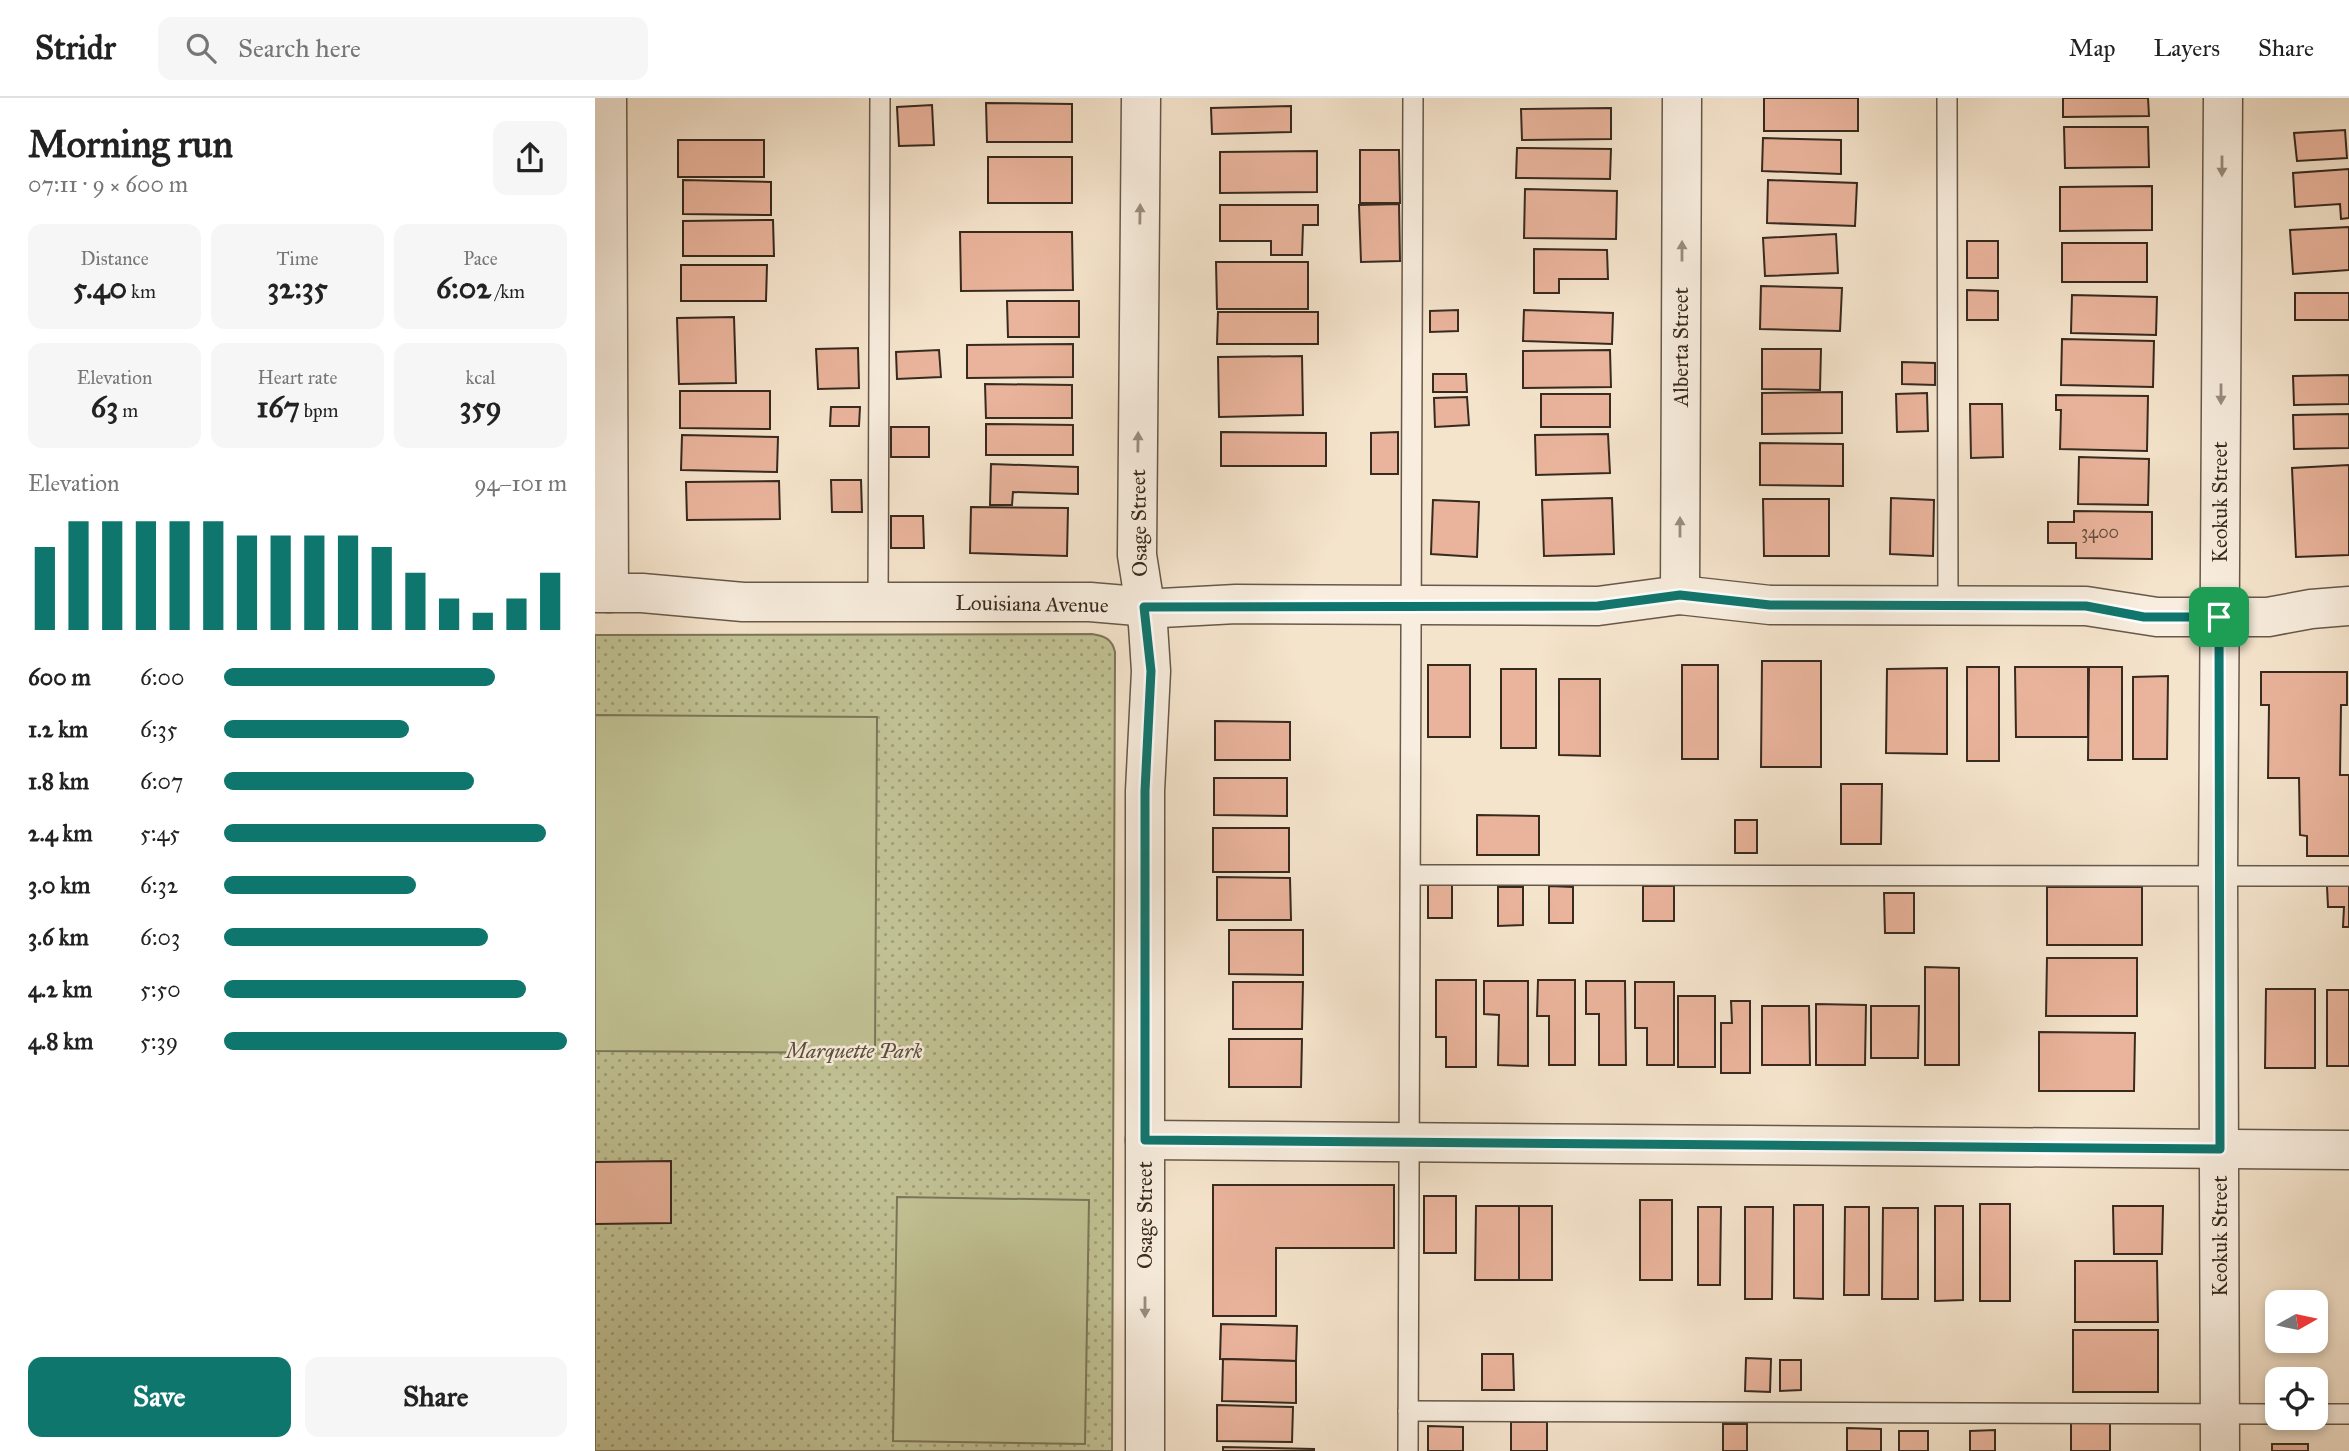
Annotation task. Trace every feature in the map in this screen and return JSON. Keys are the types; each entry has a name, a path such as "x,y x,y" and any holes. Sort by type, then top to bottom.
{"street":[{"path":"602,593 607,98"},
{"name":"Osage Street","path":"1141,98 1137,555 1151,671 1145,791 1145,1451"},
{"name":"Alberta Street","path":"1680,595 1682,98"},
{"name":"Keokuk Street","path":"2220,1451 2218,875 2223,98"},
{"name":"Louisiana Avenue","path":"602,593 743,602 1090,602 1144,607 1598,606 1680,595 1770,605 2086,606 2144,617 2269,617 2311,608 2349,607"},
{"path":"1145,1140 2349,1150"}],"lane":[{"path":"879,603 880,98"},
{"path":"1408,1451 1412,98"},
{"path":"1947,98 1948,607"},
{"path":"1411,875 2349,876"},
{"path":"1408,1411 2265,1414"},
{"path":"2328,1414 2349,1414"}],"green space":[{"name":"Marquette Park","path":"1092,634 1107,639 1115,652 1112,1451 595,1451 595,635"},
{"path":"595,715 877,717 875,1053 595,1051"},
{"path":"897,1197 1089,1200 1085,1444 893,1441"}],"building":[{"path":"1764,98 1858,98 1858,131 1764,131"},
{"path":"2063,98 2148,98 2149,116 2063,117"},
{"path":"986,103 1072,104 1072,142 987,142"},
{"path":"932,105 934,145 899,146 897,107"},
{"path":"1291,106 1291,132 1212,134 1211,108"},
{"path":"1611,108 1611,139 1522,140 1521,109"},
{"path":"2064,127 2148,127 2149,167 2065,168"},
{"path":"2345,130 2347,158 2297,161 2294,133"},
{"path":"1763,138 1841,140 1841,174 1762,171"},
{"path":"678,140 764,140 764,177 678,177"},
{"path":"1517,148 1611,149 1610,179 1516,178"},
{"path":"1360,150 1399,150 1400,203 1360,203"},
{"path":"1317,151 1317,192 1220,193 1220,152"},
{"path":"988,157 1072,157 1072,203 988,203"},
{"path":"2349,169 2349,218 2341,219 2340,204 2295,207 2293,173"},
{"path":"683,180 771,182 771,215 683,214"},
{"path":"1768,180 1857,183 1855,226 1767,223"},
{"path":"2152,186 2152,230 2060,231 2060,187"},
{"path":"1525,189 1617,191 1616,239 1524,238"},
{"path":"1399,204 1400,261 1361,262 1359,205"},
{"path":"1220,205 1318,205 1318,225 1303,225 1302,255 1271,255 1271,241 1220,241"},
{"path":"773,220 774,256 683,256 683,221"},
{"path":"2349,227 2349,270 2293,274 2290,230"},
{"path":"960,232 1072,232 1073,290 961,291"},
{"path":"1836,234 1838,273 1765,276 1763,238"},
{"path":"1967,241 1998,241 1998,278 1967,278"},
{"path":"2062,243 2147,243 2147,282 2062,282"},
{"path":"1534,249 1607,250 1608,279 1559,279 1559,293 1534,293"},
{"path":"1216,262 1308,262 1308,309 1217,309"},
{"path":"681,265 767,265 766,301 681,301"},
{"path":"1761,286 1842,288 1840,331 1760,329"},
{"path":"1967,290 1998,291 1998,320 1967,320"},
{"path":"2295,293 2349,293 2349,320 2295,320"},
{"path":"2072,295 2157,297 2156,335 2071,333"},
{"path":"1007,301 1079,301 1079,337 1008,337"},
{"path":"1458,310 1458,331 1430,332 1430,311"},
{"path":"1524,310 1613,313 1612,344 1523,341"},
{"path":"1218,312 1318,312 1318,344 1217,344"},
{"path":"734,317 736,383 679,384 677,318"},
{"path":"2062,339 2154,341 2153,387 2061,385"},
{"path":"1073,344 1073,377 967,378 967,345"},
{"path":"858,348 859,388 818,389 816,349"},
{"path":"1762,349 1821,349 1820,390 1762,389"},
{"path":"939,350 941,377 897,379 896,352"},
{"path":"1610,350 1611,387 1523,388 1523,351"},
{"path":"1302,356 1303,415 1219,417 1218,357"},
{"path":"1902,362 1935,363 1935,385 1902,384"},
{"path":"1433,374 1466,374 1467,392 1433,392"},
{"path":"2349,375 2349,404 2294,405 2293,376"},
{"path":"985,384 1072,385 1072,418 986,418"},
{"path":"680,391 770,391 770,429 680,428"},
{"path":"1842,392 1842,433 1762,434 1762,393"},
{"path":"1927,393 1928,431 1897,432 1896,394"},
{"path":"1541,394 1610,394 1610,427 1541,427"},
{"path":"2056,395 2148,396 2147,451 2060,449 2061,410 2056,410"},
{"path":"1467,397 1469,425 1435,427 1434,398"},
{"path":"1970,404 2002,404 2003,457 1971,458"},
{"path":"831,407 860,407 859,426 830,426"},
{"path":"2349,414 2349,448 2294,449 2293,415"},
{"path":"986,424 1073,425 1073,455 986,455"},
{"path":"891,427 929,427 929,457 891,457"},
{"path":"1221,432 1326,433 1326,466 1221,466"},
{"path":"1398,432 1398,474 1371,474 1371,433"},
{"path":"1608,434 1610,473 1536,475 1535,435"},
{"path":"682,435 778,437 777,472 681,470"},
{"path":"1760,443 1843,444 1843,486 1760,485"},
{"path":"2079,457 2149,459 2148,505 2078,504"},
{"path":"991,464 1078,467 1078,494 1013,492 1012,505 990,505"},
{"path":"2349,465 2349,555 2296,557 2292,468"},
{"path":"831,480 861,480 862,512 832,512"},
{"path":"779,481 780,519 687,520 686,482"},
{"path":"1612,498 1614,554 1544,556 1542,500"},
{"path":"1891,498 1934,500 1933,556 1890,554"},
{"path":"1763,499 1829,499 1829,556 1764,556"},
{"path":"1433,500 1479,502 1477,557 1431,554"},
{"path":"971,507 1068,508 1067,556 970,553"},
{"path":"2074,511 2152,512 2152,559 2076,558 2076,543 2048,543 2048,522 2074,522"},
{"path":"891,516 923,516 924,548 891,548"},
{"path":"1762,661 1821,661 1821,767 1761,767"},
{"path":"1428,665 1470,665 1470,737 1428,737"},
{"path":"1682,665 1718,665 1718,759 1682,759"},
{"path":"1967,667 1999,667 1999,761 1967,761"},
{"path":"2015,667 2088,667 2088,737 2016,737"},
{"path":"2089,667 2122,667 2122,760 2088,760"},
{"path":"1947,668 1947,754 1886,753 1887,669"},
{"path":"1501,669 1536,669 1536,748 1501,748"},
{"path":"2261,672 2347,672 2347,705 2341,705 2340,775 2349,775 2349,856 2307,856 2307,836 2300,835 2299,778 2268,778 2269,705 2261,705"},
{"path":"2168,676 2167,759 2133,759 2133,677"},
{"path":"1559,679 1600,679 1600,756 1559,755"},
{"path":"1215,721 1290,722 1290,760 1215,760"},
{"path":"1214,778 1287,778 1287,816 1214,815"},
{"path":"1841,784 1882,784 1881,844 1841,844"},
{"path":"1477,815 1539,816 1539,855 1477,855"},
{"path":"1735,820 1757,820 1757,853 1735,853"},
{"path":"1213,828 1289,828 1289,872 1213,872"},
{"path":"1217,877 1290,878 1291,920 1217,920"},
{"path":"1428,884 1452,884 1452,918 1428,918"},
{"path":"1549,886 1573,887 1573,923 1549,923"},
{"path":"1643,886 1674,886 1674,921 1643,921"},
{"path":"2327,886 2349,886 2349,927 2343,927 2344,907 2328,907"},
{"path":"1498,887 1523,887 1523,925 1498,926"},
{"path":"2047,887 2142,887 2142,945 2047,945"},
{"path":"1884,893 1914,893 1914,933 1885,933"},
{"path":"1229,930 1303,930 1303,975 1229,974"},
{"path":"2047,958 2137,958 2137,1016 2046,1016"},
{"path":"1925,967 1959,968 1959,1065 1925,1065"},
{"path":"1436,980 1476,980 1476,1067 1446,1067 1446,1037 1436,1037"},
{"path":"1538,980 1575,980 1575,1065 1549,1065 1549,1016 1537,1016"},
{"path":"1484,981 1528,981 1528,1066 1498,1065 1499,1015 1484,1014"},
{"path":"1586,981 1625,981 1626,1065 1599,1065 1599,1014 1586,1014"},
{"path":"1233,982 1303,982 1302,1029 1233,1029"},
{"path":"1635,982 1674,982 1674,1065 1647,1065 1647,1028 1635,1028"},
{"path":"2266,989 2315,989 2315,1068 2265,1068"},
{"path":"2327,990 2349,990 2349,1066 2327,1066"},
{"path":"1678,996 1715,996 1715,1067 1678,1067"},
{"path":"1731,1001 1750,1001 1750,1073 1721,1073 1721,1023 1732,1023"},
{"path":"1816,1004 1866,1005 1865,1065 1816,1065"},
{"path":"1762,1006 1809,1006 1810,1065 1762,1065"},
{"path":"1871,1006 1919,1006 1918,1058 1871,1058"},
{"path":"2039,1032 2135,1033 2134,1091 2039,1091"},
{"path":"1229,1039 1302,1039 1301,1087 1229,1087"},
{"path":"671,1161 671,1223 595,1224 595,1162"},
{"path":"1213,1185 1394,1185 1394,1248 1276,1248 1276,1316 1213,1316"},
{"path":"1424,1196 1456,1196 1456,1253 1424,1253"},
{"path":"1640,1200 1672,1200 1672,1280 1640,1280"},
{"path":"1980,1204 2010,1204 2010,1301 1980,1301"},
{"path":"1794,1205 1823,1205 1823,1299 1794,1298"},
{"path":"1476,1206 1519,1206 1519,1280 1475,1280"},
{"path":"1519,1206 1552,1206 1552,1280 1519,1280"},
{"path":"1935,1206 1963,1206 1963,1300 1935,1301"},
{"path":"2113,1206 2163,1206 2162,1254 2114,1254"},
{"path":"1698,1207 1721,1207 1720,1285 1698,1285"},
{"path":"1745,1207 1773,1207 1772,1299 1745,1299"},
{"path":"1845,1207 1869,1207 1869,1295 1844,1295"},
{"path":"1883,1208 1918,1208 1918,1299 1882,1299"},
{"path":"2075,1261 2157,1261 2158,1322 2075,1322"},
{"path":"1221,1324 1297,1326 1296,1361 1220,1359"},
{"path":"2073,1330 2158,1330 2158,1392 2073,1392"},
{"path":"1482,1354 1513,1354 1514,1390 1482,1390"},
{"path":"1746,1358 1771,1359 1770,1392 1745,1391"},
{"path":"1223,1359 1296,1361 1296,1403 1222,1401"},
{"path":"1780,1360 1801,1360 1801,1390 1780,1391"},
{"path":"1217,1405 1293,1407 1292,1442 1217,1441"},
{"path":"1511,1422 1547,1422 1547,1451 1511,1451"},
{"path":"2071,1422 2110,1422 2110,1451 2071,1451"},
{"path":"1723,1424 1747,1424 1747,1451 1723,1451"},
{"path":"1428,1426 1463,1427 1463,1451 1428,1451"},
{"path":"1847,1428 1881,1429 1881,1451 1847,1451"},
{"path":"1995,1430 1995,1451 1970,1451 1970,1431"},
{"path":"1899,1431 1928,1431 1928,1451 1899,1451"},
{"path":"2272,1444 2308,1444 2308,1451 2272,1451"},
{"path":"1223,1447 1314,1449 1314,1451 1223,1451"}],"route":[{"path":"1680,595 1770,605 2086,606 2144,617 2219,617 2220,1149 1145,1140 1145,791 1151,671 1149,625 1144,607 1179,608 1236,604 1598,606 1680,595"}]}
